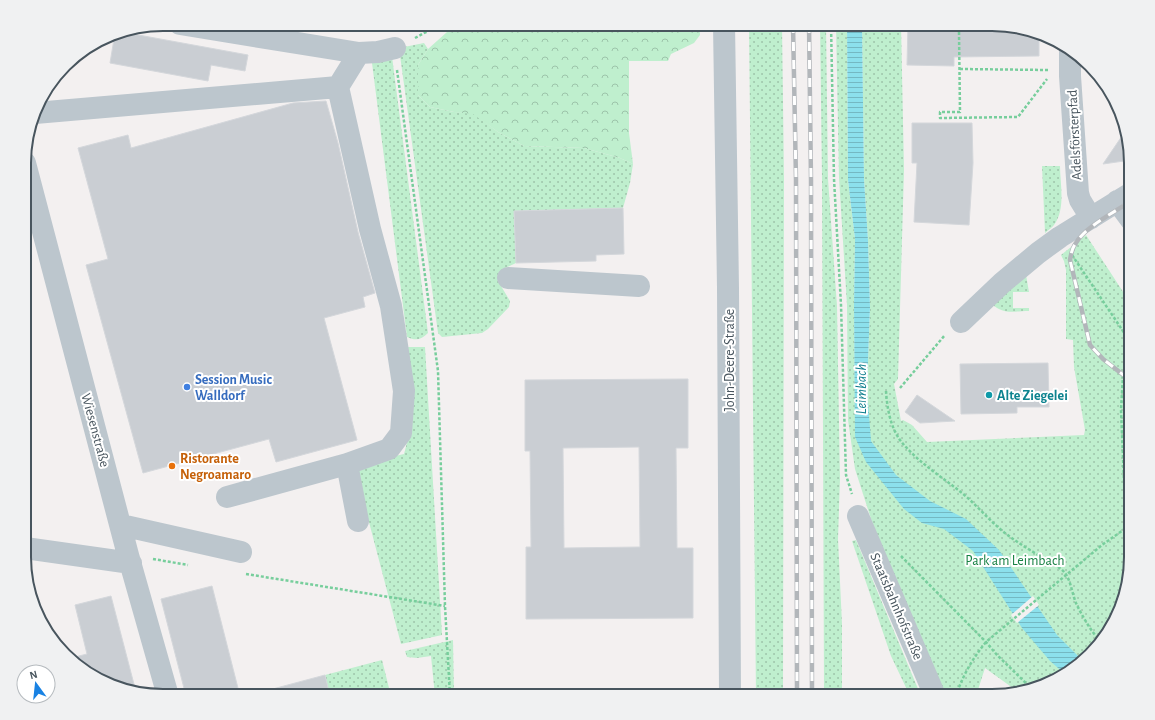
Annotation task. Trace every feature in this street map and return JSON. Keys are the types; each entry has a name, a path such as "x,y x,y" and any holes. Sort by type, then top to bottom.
{"street":[{"path":"223,31 359,53 378,52 395,48"},
{"name":"John-Deere-Straße","path":"724,31 728,296 730,689"},
{"path":"227,497 347,464 389,449 401,433 404,390 391,306 370,229 338,87 359,53"},
{"name":"Adelsförsterpfad","path":"1068,54 1062,71 1078,194 1091,218"},
{"path":"41,112 338,87"},
{"name":"Wiesenstraße","path":"31,186 166,689"},
{"path":"960,322 1014,272 1033,257 1124,197"},
{"path":"508,278 638,286"},
{"path":"347,464 358,521"},
{"name":"Staatsbahnhofstraße","path":"858,516 932,689"},
{"path":"121,525 241,552"},
{"path":"31,549 130,559"}],"path":[{"path":"428,31 395,48 438,372 445,606 450,689"},
{"path":"831,31 834,179 841,305 846,475 858,516"},
{"path":"959,32 960,112 940,112 940,118 1018,117 1062,71"},
{"path":"960,69 1062,71"},
{"path":"1060,238 1124,334"},
{"path":"900,388 943,337 960,322"},
{"path":"1124,372 1121,410 1124,481"},
{"path":"886,391 887,406 899,439 918,459 968,498 992,522 1010,537 1067,574 1076,604 1097,638"},
{"path":"958,689 974,656 986,642 1102,545 1124,529"},
{"path":"897,552 1027,684"},
{"path":"130,559 190,565"},
{"path":"244,574 445,606"}],"green space":[{"path":"448,31 700,31 700,35 694,43 671,54 668,61 629,61 629,133 633,164 620,158 584,148 524,146 498,132 473,114 430,107 418,95 418,65 428,49"},
{"path":"749,31 782,31 784,180 783,689 756,689"},
{"path":"820,31 826,31 828,179 837,306 840,479 838,539 842,624 842,689 824,688"},
{"name":"Park am Leimbach","path":"836,31 847,31 848,180 855,239 855,388 867,388 870,307 864,179 862,31 901,31 904,170 898,379 894,384 901,421 903,420 912,425 927,442 1084,435 1085,430 1074,367 1073,340 1066,339 1066,270 1061,255 1086,235 1124,293 1124,566 1121,583 1117,600 1110,616 1097,638 1073,662 1043,679 1012,687 985,668 978,689 939,689 872,522 855,469 848,420 847,305 839,178"},
{"path":"424,43 428,49 418,65 418,95 430,107 454,112 473,113 498,132 524,146 584,148 620,158 633,164 630,183 623,208 514,211 516,263 501,270 501,286 510,301 509,307 488,329 482,333 442,337 438,333 399,48"},
{"path":"391,49 428,333 418,339 407,337 372,63"},
{"path":"1042,166 1060,166 1061,188 1061,204 1058,219 1045,233"},
{"path":"1026,275 1029,292 1013,292 1013,308 1029,308 1029,311 1005,311 992,304"},
{"path":"408,347 425,347 442,635 401,644 354,465 404,454 410,431"},
{"path":"856,540 918,689 907,689 891,656 852,541"},
{"path":"453,640 454,689 434,689 431,656 417,658 407,657 405,651"},
{"path":"382,660 389,689 328,689 325,675"}],"water":[{"name":"Leimbach","path":"847,31 862,31 864,179 870,307 867,389 871,441 896,475 930,501 966,519 999,550 1057,635 1078,656 1073,662 1060,670 1050,661 1022,628 973,551 944,529 922,523 904,509 866,462 855,437 855,239 848,180"}],"pier":[{"path":"1033,596 1039,605 1017,623 1011,615"}],"building":[{"path":"908,31 1010,32 1026,35 1039,40 1039,56 954,57 954,66 907,65"},
{"path":"134,34 248,55 245,71 211,65 208,81 110,63 114,41"},
{"path":"326,101 338,143 358,232 375,293 363,297 365,307 324,318 357,440 276,462 269,439 143,473 86,265 108,259 78,148 128,135 131,148 293,103"},
{"path":"912,123 972,123 973,163 969,225 914,222 917,163 912,163"},
{"path":"1121,137 1124,161 1103,164"},
{"path":"623,208 624,254 596,255 596,261 516,263 514,211"},
{"path":"1048,363 1049,407 1017,407 1017,413 961,414 960,364"},
{"path":"688,379 688,448 676,448 677,548 693,548 693,618 526,619 526,547 531,547 530,451 525,451 525,380","holes":["639,447 640,547 564,548 563,448"]},
{"path":"917,395 955,421 920,423 905,412"},
{"path":"212,586 238,689 184,689 161,599"},
{"path":"111,596 134,685 120,682 104,675 89,667 77,657 87,654 75,605"},
{"path":"325,675 328,689 273,689"}],"railway":[{"path":"793,31 796,180 797,689"},
{"path":"809,31 811,180 812,689"},
{"path":"1124,205 1101,220 1080,237 1072,251 1070,260 1090,345 1103,359 1124,376"}],"place":[{"name":"Session Music Walldorf","path":"187,387"},
{"name":"Alte Ziegelei","path":"989,395"},
{"name":"Ristorante Negroamaro","path":"172,466"}]}
